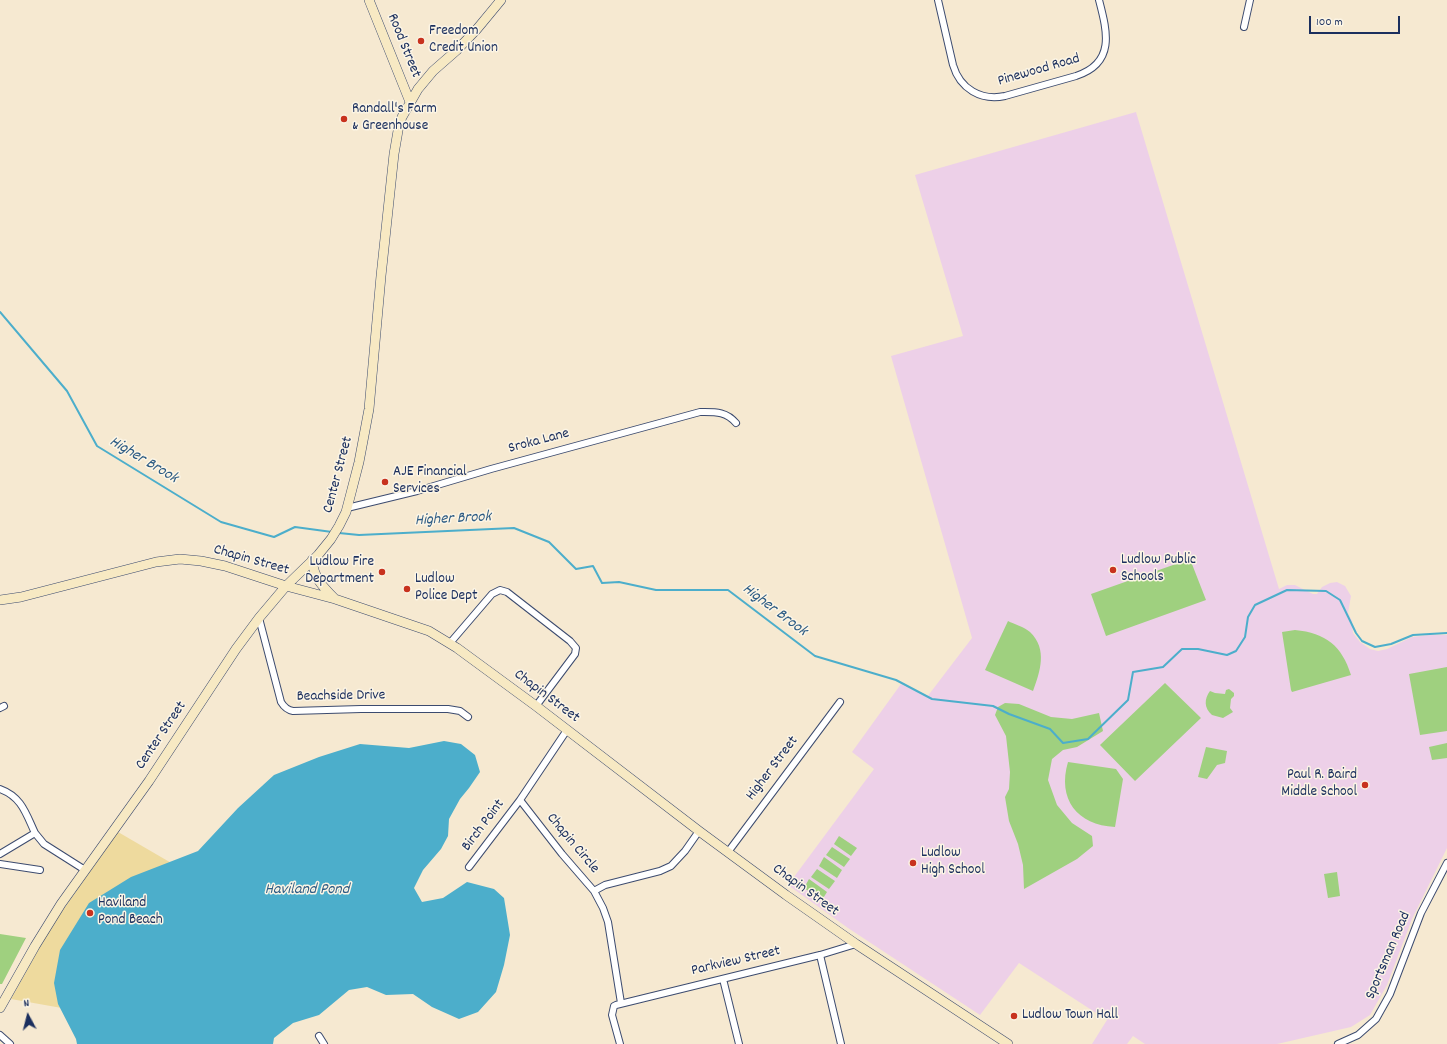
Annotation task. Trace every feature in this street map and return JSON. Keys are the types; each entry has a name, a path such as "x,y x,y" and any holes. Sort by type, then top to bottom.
{"main road":[{"name":"Rood Street","path":"369,0 410,102"},
{"name":"Center Street","path":"0,1008 61,904 149,781 236,649 259,618 286,586 334,536 339,526 347,508 359,462 369,410 381,276 396,141 402,117 418,89 430,75 477,29 501,0"},
{"name":"Chapin Street","path":"0,600 21,597 156,562 180,559 201,561 225,566 286,586 335,599 429,631 450,643 536,706 699,831 856,944 1008,1044"},
{"path":"312,560 319,583 335,599"}],"street":[{"name":"Pinewood Road","path":"938,0 953,65 957,76 972,92 994,98 1076,76 1095,66 1104,52 1107,36 1099,0"},
{"path":"1244,27 1250,0"},
{"name":"Sroka Lane","path":"347,508 417,491 491,469 700,412 722,412 730,416 736,423"},
{"path":"450,643 492,594 500,590 507,592 570,641 576,648 575,654 536,706"},
{"name":"Beachside Drive","path":"259,618 281,702 288,710 293,712 361,709 448,709 460,711 468,717"},
{"name":"Higher Street","path":"728,852 840,702"},
{"path":"520,800 567,730"},
{"path":"0,789 10,793 21,804 35,833 44,844 85,870"},
{"name":"Birch Point","path":"469,867 520,800"},
{"name":"Chapin Circle","path":"520,800 562,854 594,891 605,885 660,871 671,866 685,851 699,831"},
{"path":"0,854 35,833"},
{"name":"Sportsman Road","path":"1338,1044 1358,1035 1376,1019 1390,994 1421,913 1447,863"},
{"path":"0,864 40,870"},
{"path":"594,891 603,908 608,922 621,1003 614,1006 612,1011 620,1044"},
{"name":"Parkview Street","path":"621,1003 820,956 856,944"},
{"path":"820,956 841,1044"},
{"path":"723,978 739,1044"},
{"path":"0,1035 10,1044"},
{"path":"319,1036 324,1044"}],"shaded area":[{"name":"Ludlow Public Schools","path":"1136,112 1279,589 1287,585 1295,585 1313,594 1317,594 1322,587 1330,583 1337,582 1345,586 1351,596 1348,613 1352,621 1353,633 1360,642 1370,649 1378,651 1387,649 1412,637 1447,635 1447,848 1412,919 1387,985 1370,1015 1351,1027 1277,1044 1145,1044 1133,1036 1127,1044 1092,1044 1107,1020 1019,963 980,1015 848,928 788,885 874,769 852,752 901,684 927,697 972,638 891,356 963,336 915,175"}],"green space":[{"path":"1190,559 1206,600 1106,636 1091,594"},
{"path":"1008,621 1030,632 1036,639 1039,646 1041,661 1033,691 985,670"},
{"path":"1295,630 1316,634 1331,643 1343,656 1351,675 1292,692 1282,632"},
{"path":"1447,667 1447,731 1420,735 1409,674"},
{"path":"1165,683 1201,718 1135,781 1100,745"},
{"path":"1229,689 1234,693 1234,696 1231,699 1230,708 1233,712 1223,718 1212,715 1206,706 1206,700 1210,691 1225,694 1226,690"},
{"path":"1005,703 1019,704 1051,717 1072,719 1099,713 1103,731 1077,747 1063,750 1052,759 1048,780 1057,805 1072,823 1092,836 1093,846 1077,859 1024,889 1023,865 1018,844 1009,821 1005,797 1009,789 1010,772 1006,736 995,715 998,707"},
{"path":"1447,743 1447,758 1432,760 1429,747"},
{"path":"1206,747 1227,751 1225,763 1217,765 1207,779 1198,777"},
{"path":"1068,762 1116,769 1123,779 1115,827 1090,821 1073,808 1065,787 1065,775"},
{"path":"839,836 857,848 851,856 834,844"},
{"path":"832,847 850,859 844,867 826,855"},
{"path":"824,857 842,870 837,878 819,866"},
{"path":"817,869 835,881 829,889 811,877"},
{"path":"1337,872 1340,896 1328,898 1324,874"},
{"path":"809,879 827,892 822,900 804,888"},
{"path":"0,934 26,938 2,984 0,984"}],"sand":[{"name":"Haviland Pond Beach","path":"118,832 173,864 73,1010 11,999 51,927"}],"water":[{"name":"Haviland Pond","path":"444,741 461,744 475,755 480,772 460,799 449,819 448,836 441,849 423,870 414,888 422,902 443,898 467,882 494,889 504,898 510,935 504,965 496,992 478,1012 459,1019 432,1007 413,994 386,995 367,987 349,990 319,1015 293,1023 274,1038 273,1044 77,1044 76,1039 58,1004 54,983 60,950 89,903 131,877 198,851 238,808 274,775 319,757 360,744 409,748"}],"waterway":[{"name":"Higher Brook","path":"0,312 67,391 97,446 221,522 274,537 295,527 332,532"},
{"name":"Higher Brook","path":"339,533 359,535 514,528 549,542 576,569 593,566 602,583 619,582 656,590 728,590 815,656 896,680 932,699 993,706 1009,714 1050,729 1063,743 1088,739 1128,700 1133,672 1163,667 1182,649 1198,649 1227,655 1236,651 1245,637 1248,617 1255,605 1287,590 1326,591 1340,600 1356,633 1362,641 1375,647 1391,644 1413,635 1447,633"}],"place":[{"name":"Freedom Credit Union","path":"421,41"},
{"name":"Randall's Farm & Greenhouse","path":"344,119"},
{"name":"AJE Financial Services","path":"385,482"},
{"name":"Ludlow Public Schools","path":"1113,570"},
{"name":"Ludlow Fire Department","path":"382,572"},
{"name":"Ludlow Police Dept","path":"407,589"},
{"name":"Paul R. Baird Middle School","path":"1365,785"},
{"name":"Ludlow High School","path":"913,863"},
{"name":"Haviland Pond Beach","path":"90,913"},
{"name":"Ludlow Town Hall","path":"1014,1016"}]}
